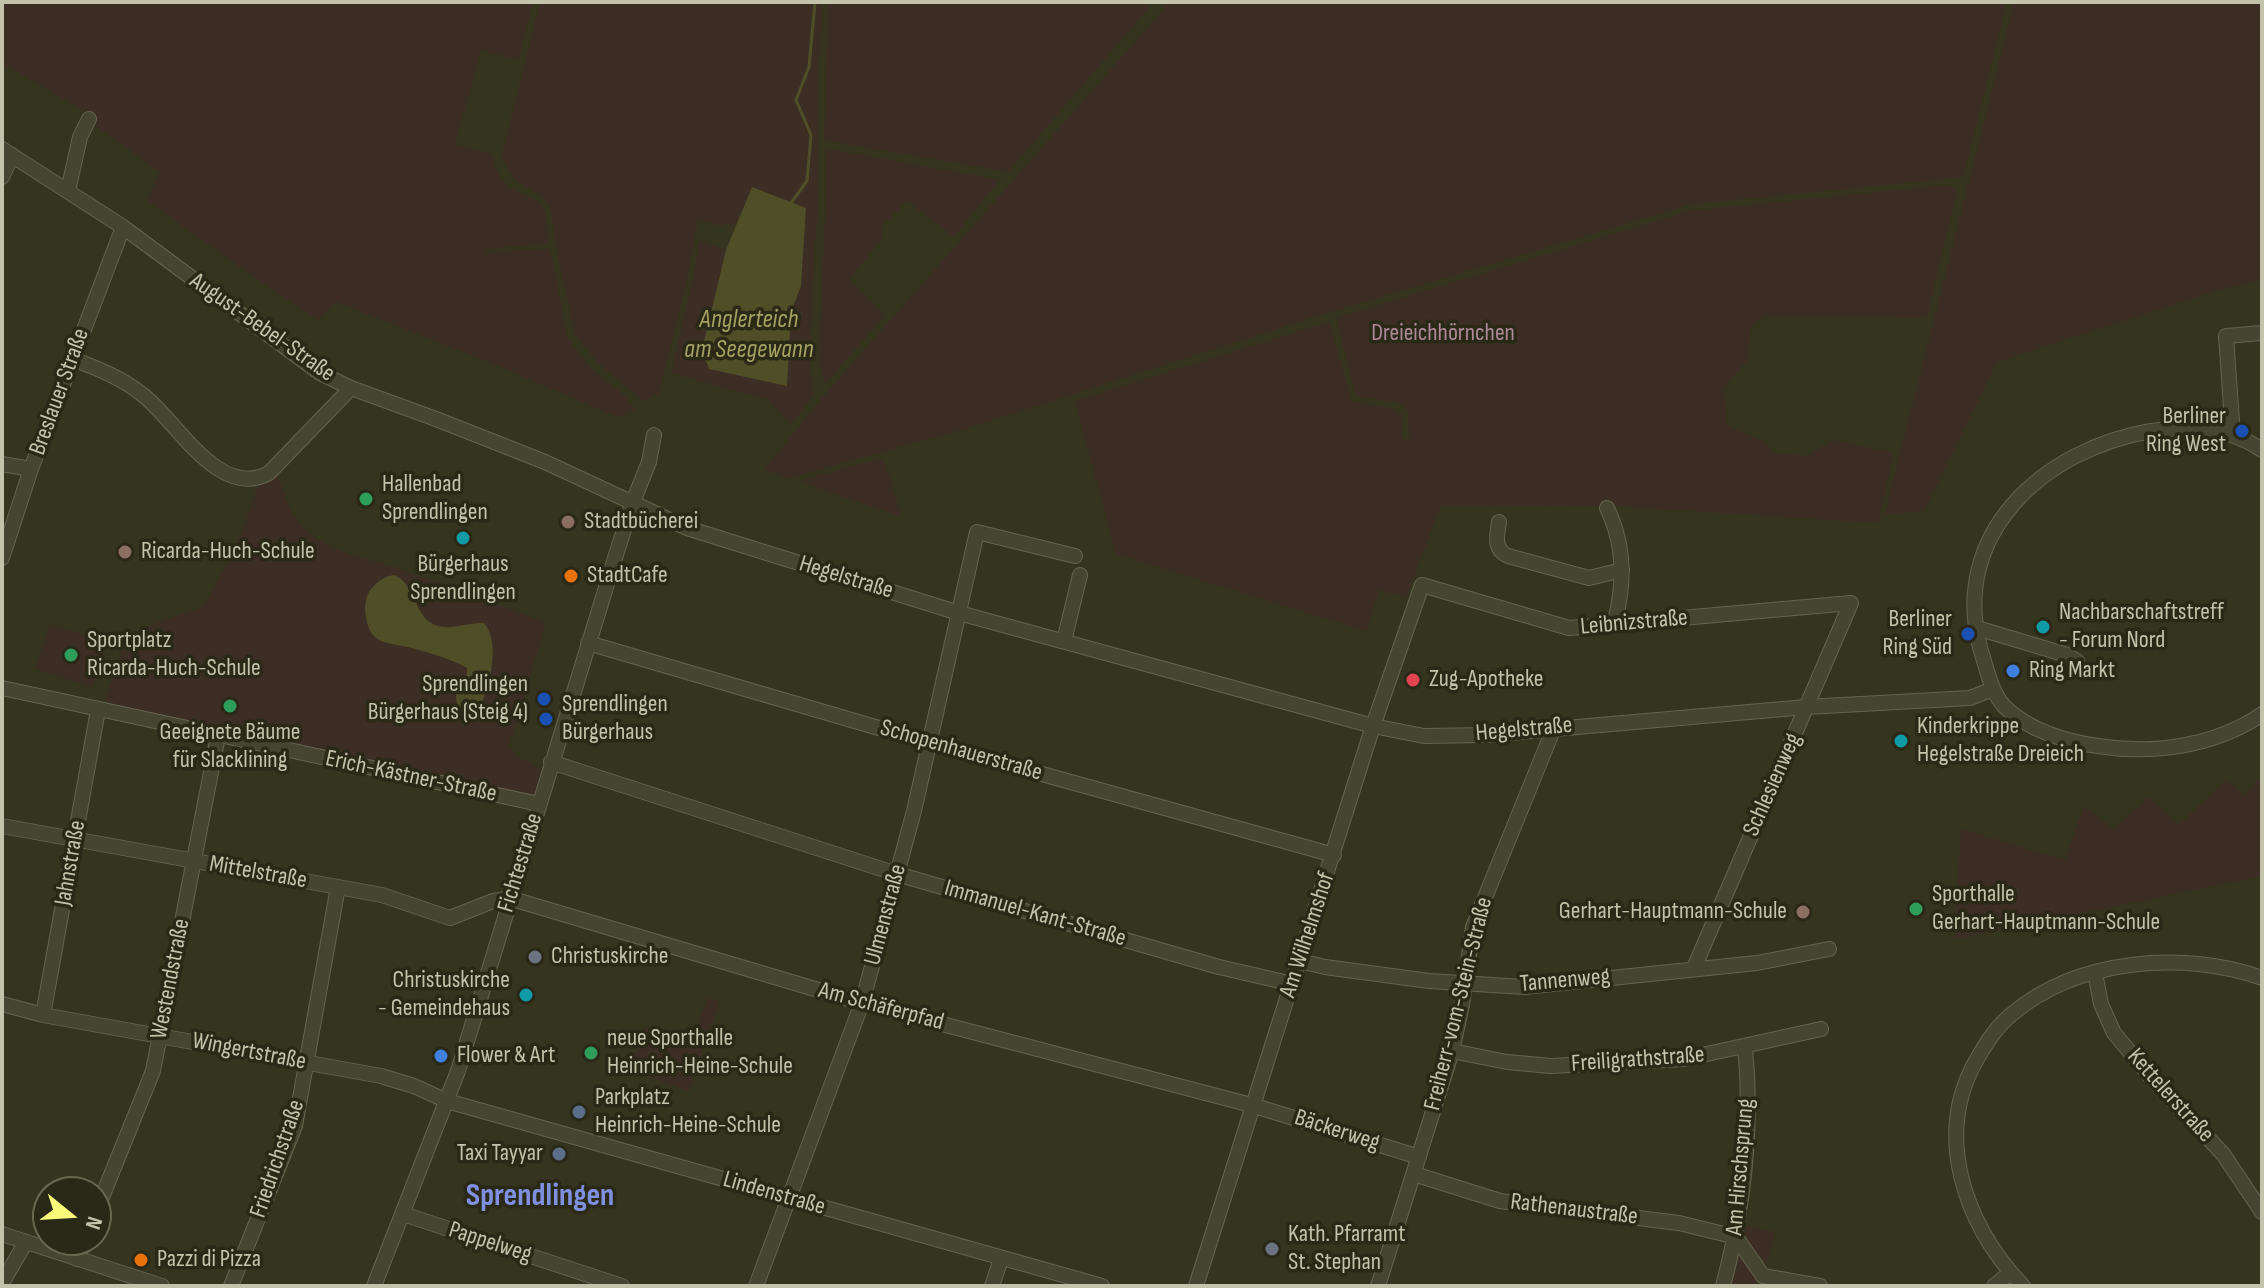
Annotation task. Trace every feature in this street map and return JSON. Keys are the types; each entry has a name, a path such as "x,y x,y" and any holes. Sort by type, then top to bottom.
{"street":[{"path":"68,191 80,137 89,119"},
{"path":"2,177 7,152"},
{"name":"August-Bebel-Straße","path":"7,152 123,227 320,373 351,388 545,462 633,502"},
{"name":"Breslauer Straße","path":"2,558 31,469 123,227"},
{"path":"2233,435 2226,336 2262,333"},
{"path":"72,359 133,387 151,401 204,458 230,475 244,479 261,478 275,468 351,388"},
{"path":"2262,450 2233,435 2193,427 2137,434 2071,457 2016,501 1992,534 1974,590 1977,628 1993,689 2007,709 2042,730 2076,742 2111,748 2151,749 2185,745 2223,734 2262,714"},
{"name":"Fichtestraße","path":"374,1286 447,1101 588,643 649,462 654,435"},
{"path":"2,464 31,469"},
{"name":"Hegelstraße","path":"633,502 687,528 959,613 1373,726 1424,736 1486,735 1806,707 1970,698 1993,689"},
{"path":"1607,508 1620,545 1622,570 1614,625"},
{"path":"1499,522 1498,549 1508,556 1589,578 1622,570"},
{"name":"Ulmenstraße","path":"756,1286 862,1003 930,743 977,532 1075,556"},
{"path":"1064,641 1080,575"},
{"name":"Leibnizstraße","path":"1422,585 1563,628 1851,603"},
{"name":"Am Wilhelmshof","path":"1196,1286 1373,726 1422,585"},
{"name":"Schlesienweg","path":"1694,968 1851,603"},
{"path":"1977,628 2067,655 2077,661"},
{"name":"Schopenhauerstraße","path":"588,643 930,743 1334,855"},
{"name":"Erich-Kästner-Straße","path":"2,688 539,804"},
{"name":"Jahnstraße","path":"43,1015 98,710"},
{"name":"Freiherr-vom-Stein-Straße","path":"1378,1286 1452,1051 1466,984 1473,927 1554,728"},
{"name":"Westendstraße","path":"111,1176 150,1080 218,736"},
{"name":"Immanuel-Kant-Straße","path":"551,762 897,874 1219,967 1293,984"},
{"name":"Mittelstraße","path":"2,826 391,897 450,918 509,898"},
{"name":"Friedrichstraße","path":"231,1286 292,1136 338,887"},
{"name":"Am Schäferpfad","path":"509,898 862,1003 1255,1106"},
{"name":"Tannenweg","path":"1300,961 1325,967 1466,984 1524,987 1757,963 1829,949"},
{"path":"2023,1286 1980,1231 1961,1177 1956,1133 1962,1093 1983,1049 1996,1030 2010,1015 2047,991 2095,973 2145,965 2187,964 2234,969 2262,978"},
{"name":"Kettelerstraße","path":"2095,973 2101,1004 2114,1033 2223,1154 2262,1212"},
{"name":"Wingertstraße","path":"2,1004 43,1015 402,1082 447,1101"},
{"name":"Freiligrathstraße","path":"1452,1051 1507,1062 1551,1066 1684,1059 1821,1029"},
{"name":"Am Hirschsprung","path":"1723,1286 1736,1237 1747,1150 1749,1102 1745,1046"},
{"name":"Lindenstraße","path":"447,1101 1102,1286"},
{"name":"Bäckerweg","path":"1255,1106 1419,1157"},
{"name":"Rathenaustraße","path":"1414,1174 1494,1200 1679,1223 1736,1237"},
{"name":"Pappelweg","path":"403,1214 622,1286"},
{"path":"2,1234 162,1286"},
{"path":"1736,1237 1762,1281 1820,1286"},
{"path":"2,1283 26,1242"},
{"path":"992,1286 1001,1259"},
{"path":"1040,1286 1045,1271"},
{"path":"1994,1286 2010,1273"}],"green space":[{"path":"2,2 533,2 518,60 481,50 455,144 492,154 504,182 541,205 549,243 486,249 486,253 550,248 567,337 591,369 622,393 635,410 617,417 336,302 318,321 147,200 160,172 92,123 82,110 2,63"},
{"path":"540,2 823,2 819,60 819,192 810,362 813,395 791,425 769,400 671,373 694,276 699,240 726,250 702,350 791,312 801,286 753,187 735,225 724,223 722,226 698,220 659,393 643,401 597,362 575,334 551,210 545,198 518,182 508,171 502,154"},
{"path":"829,2 1154,2 1008,172 824,140"},
{"path":"1170,2 2007,2 1963,177 1683,205 1330,312 964,429 789,478 764,470 821,399"},
{"path":"2014,2 2262,2 2262,279 2218,290 1997,362 1924,511 1885,514"},
{"path":"825,148 999,180 954,237 907,201 881,227 883,238 849,279 885,315 825,384 819,361"},
{"name":"Dreieichhörnchen","path":"1949,185 1957,191 1927,317 1764,316 1750,328 1748,359 1724,388 1727,426 1765,442 1775,453 1807,456 1833,440 1894,453 1878,523 1614,506 1441,505 1406,598 1379,590 1366,631 1116,554 1075,401 1329,322 1352,401 1393,409 1403,415 1402,439 1409,439 1408,410 1396,402 1356,396 1336,318 1689,211"},
{"path":"883,458 902,517 798,481"},
{"path":"276,474 299,522 325,544 546,622 509,746 520,758 542,769 534,796 104,704 127,634 204,606 241,535 258,485"},
{"name":"Sportplatz Ricarda-Huch-Schule","path":"50,624 107,642 92,687 35,669"},
{"path":"2262,775 2262,876 1954,939 1961,829 2065,860 2084,806 2114,829 2149,797 2179,825 2227,779 2244,795"},
{"path":"707,998 719,1002 689,1091 630,1070 645,1027 693,1041"},
{"path":"1746,1226 1775,1232 1766,1265 1744,1235"},
{"path":"1738,1252 1758,1279 1756,1286 1732,1286"}],"water":[{"name":"Anglerteich am Seegewann","path":"752,187 806,208 801,286 791,312 787,386 709,369 702,350 726,250"},
{"path":"394,575 407,585 422,614 433,624 445,627 484,623 490,632 491,670 475,718 470,720 456,700 457,691 466,680 467,668 430,653 381,641 371,633 365,611 368,595 380,580"}],"waterway":[{"path":"791,203 807,181 811,135 796,100 809,67 815,2"}],"place":[{"name":"Berliner Ring West","path":"2242,431"},
{"name":"Hallenbad Sprendlingen","path":"366,499"},
{"name":"Stadtbücherei","path":"568,522"},
{"name":"Bürgerhaus Sprendlingen","path":"463,538"},
{"name":"Ricarda-Huch-Schule","path":"125,552"},
{"name":"StadtCafe","path":"571,576"},
{"name":"Nachbarschaftstreff - Forum Nord","path":"2043,627"},
{"name":"Berliner Ring Süd","path":"1968,634"},
{"name":"Sportplatz Ricarda-Huch-Schule","path":"71,655"},
{"name":"Ring Markt","path":"2013,671"},
{"name":"Zug-Apotheke","path":"1413,680"},
{"name":"Sprendlingen Bürgerhaus (Steig 4)","path":"544,699"},
{"name":"Geeignete Bäume für Slacklining","path":"230,706"},
{"name":"Sprendlingen Bürgerhaus","path":"546,719"},
{"name":"Kinderkrippe Hegelstraße Dreieich","path":"1901,741"},
{"name":"Sporthalle Gerhart-Hauptmann-Schule","path":"1916,909"},
{"name":"Gerhart-Hauptmann-Schule","path":"1803,912"},
{"name":"Christuskirche","path":"535,957"},
{"name":"Christuskirche - Gemeindehaus","path":"526,995"},
{"name":"neue Sporthalle Heinrich-Heine-Schule","path":"591,1053"},
{"name":"Flower & Art","path":"441,1056"},
{"name":"Parkplatz Heinrich-Heine-Schule","path":"579,1112"},
{"name":"Taxi Tayyar","path":"559,1154"},
{"name":"Kath. Pfarramt St. Stephan","path":"1272,1249"},
{"name":"Pazzi di Pizza","path":"141,1260"}],"district":[{"name":"Sprendlingen","path":"540,1197"}]}
